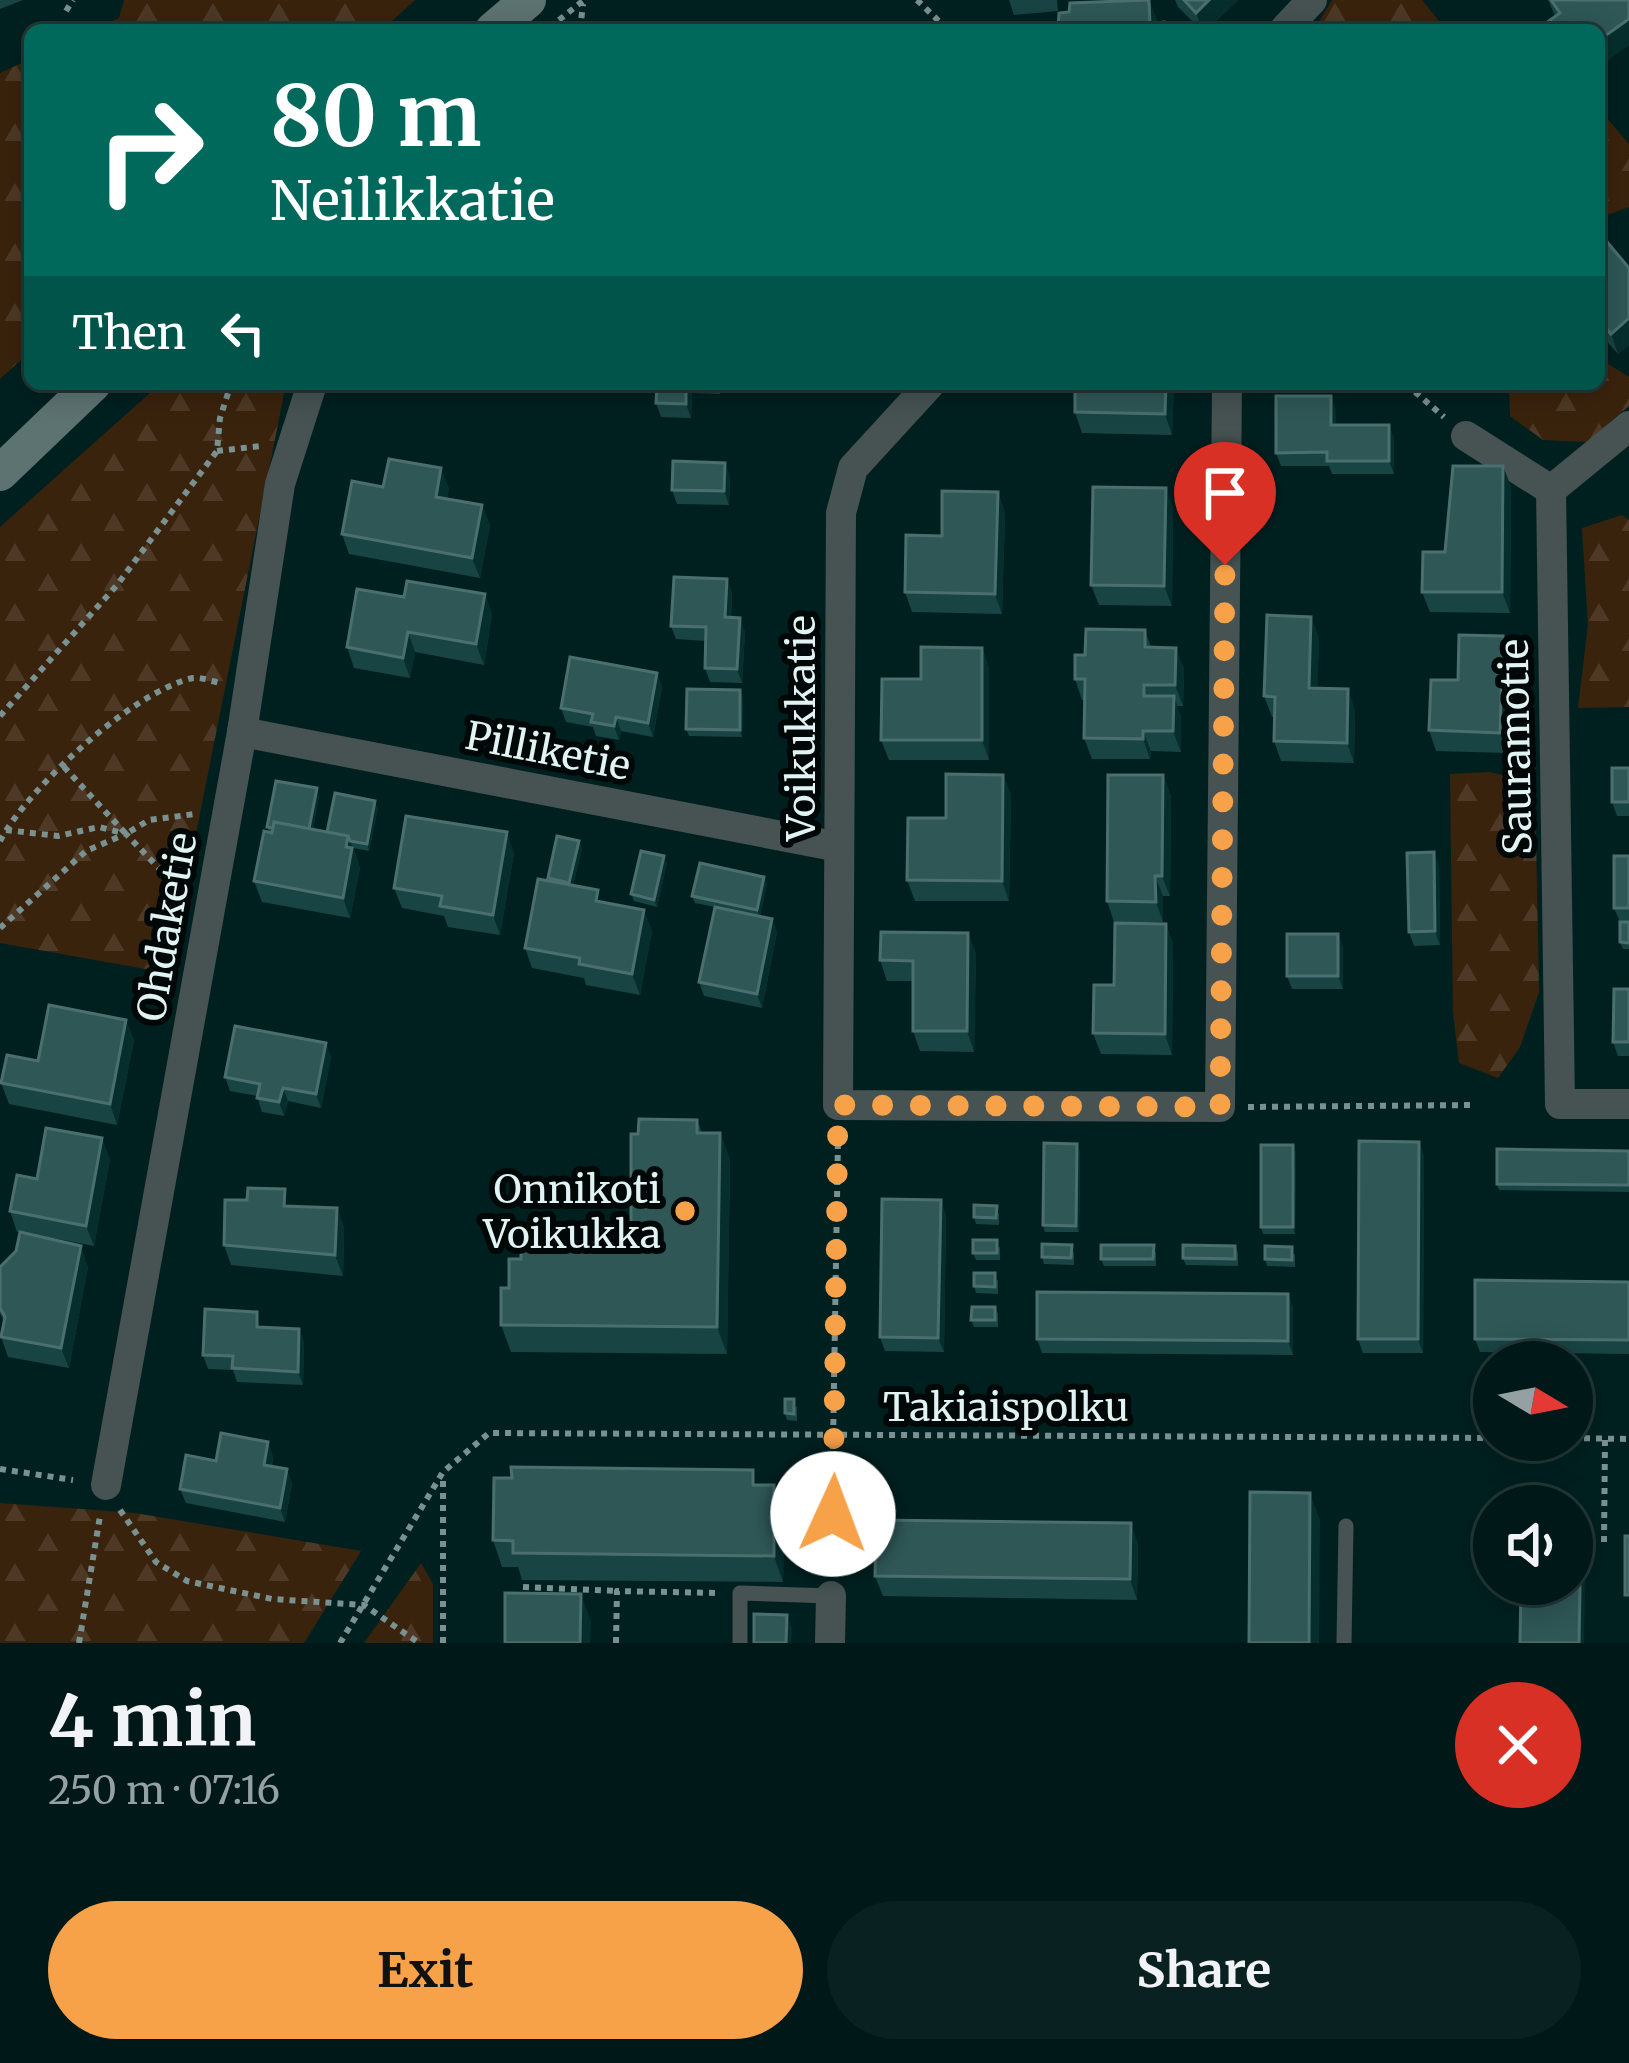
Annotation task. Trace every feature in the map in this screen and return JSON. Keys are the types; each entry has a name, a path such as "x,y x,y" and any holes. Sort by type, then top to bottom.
{"main road":[{"path":"500,24 528,0"},
{"path":"0,473 87,390"}],"street":[{"path":"1290,24 1312,0"},
{"name":"Ohdaketie","path":"106,1486 244,717 280,484 310,390"},
{"name":"Voikukkatie","path":"838,1105 841,513 853,468 924,390"},
{"path":"838,1105 1220,1107 1227,390"},
{"path":"1466,436 1551,490 1629,426"},
{"name":"Sauramotie","path":"1551,490 1560,1104 1629,1104"},
{"name":"Pilliketie","path":"244,717 839,848"},
{"path":"830,1596 830,1643"}],"lane":[{"path":"1344,1643 1346,1526"},
{"path":"740,1643 740,1593 830,1596"}],"path":[{"path":"66,11 73,0"},
{"path":"554,24 584,0"},
{"path":"917,0 942,24"},
{"path":"0,716 117,585 217,451 229,390"},
{"path":"1413,390 1466,436"},
{"path":"0,841 64,767 151,695 196,677 233,686 244,717"},
{"path":"64,767 208,919"},
{"path":"0,928 86,851 149,820 196,814"},
{"path":"6,830 58,836 99,827 126,834"},
{"path":"830,1596 838,1105"},
{"path":"1220,1107 1475,1105"},
{"name":"Takiaispolku","path":"340,1643 443,1472 489,1432 1473,1438"},
{"path":"1593,1438 1629,1439"},
{"path":"1604,1542 1606,1438"},
{"path":"0,1468 106,1486 156,1562 187,1581 272,1600 364,1604 418,1643"},
{"path":"443,1472 443,1643"},
{"path":"79,1643 106,1486"},
{"path":"523,1587 740,1593"},
{"path":"616,1643 617,1591"}],"green space":[{"path":"124,0 415,0 389,24 106,24 119,18"},
{"path":"1332,0 1422,0 1441,24 1318,24"},
{"path":"24,62 24,357 0,379 0,73"},
{"path":"1605,116 1629,144 1629,207 1605,216"},
{"path":"1605,362 1629,377 1629,406 1587,442 1543,440 1510,416 1509,390 1605,390"},
{"path":"153,390 285,390 168,973 0,943 0,527"},
{"path":"1622,515 1629,520 1629,707 1578,708 1588,625 1582,528"},
{"path":"1489,772 1535,783 1539,992 1520,1047 1498,1078 1459,1063 1453,1012 1450,774"},
{"path":"0,1503 135,1513 361,1551 304,1643 0,1643"},
{"path":"421,1563 433,1584 433,1643 364,1643"}],"building":[{"path":"1149,0 1150,24 1058,24 1059,13 1069,12 1070,3"},
{"path":"1184,0 1209,0 1196,13"},
{"path":"1551,0 1629,0 1629,19 1605,36 1605,24 1547,24 1560,13"},
{"path":"1608,243 1629,268 1629,318 1611,334 1605,327"},
{"path":"657,390 686,390 686,404 656,403"},
{"path":"1075,390 1166,390 1165,414 1075,412"},
{"path":"1276,396 1331,396 1331,425 1389,425 1389,461 1327,461 1327,452 1276,453"},
{"path":"389,459 441,468 436,497 482,505 472,558 342,534 352,481 383,487"},
{"path":"673,461 725,463 724,491 672,490"},
{"path":"1453,466 1503,466 1502,592 1422,592 1423,552 1445,552"},
{"path":"1093,487 1166,488 1164,586 1091,585"},
{"path":"942,491 998,492 995,594 905,592 906,535 942,536"},
{"path":"674,577 727,579 725,617 740,618 737,669 705,668 706,627 671,626"},
{"path":"407,581 485,594 476,644 408,632 403,658 347,647 357,589 404,597"},
{"path":"1267,615 1311,617 1309,688 1348,689 1347,743 1274,741 1275,697 1264,696"},
{"path":"1086,629 1145,630 1145,647 1176,648 1175,685 1144,685 1144,696 1174,696 1173,731 1143,731 1143,739 1084,738 1085,679 1075,679 1075,655 1085,655"},
{"path":"1459,635 1503,636 1500,733 1429,730 1431,680 1458,680"},
{"path":"921,647 982,648 982,740 881,740 882,679 921,679"},
{"path":"570,657 657,673 648,723 616,717 614,726 591,722 593,714 561,708"},
{"path":"687,689 740,690 740,730 686,729"},
{"path":"1612,768 1629,768 1629,802 1612,802"},
{"path":"946,774 1003,775 1002,881 907,880 908,818 946,818"},
{"path":"1108,775 1163,775 1162,876 1155,876 1156,902 1107,901"},
{"path":"276,781 317,788 309,829 274,822 273,828 267,827"},
{"path":"335,793 375,801 367,844 327,832"},
{"path":"406,816 507,832 493,915 440,906 442,896 394,888"},
{"path":"274,822 348,836 346,847 352,848 343,898 254,881 264,831 272,833"},
{"path":"557,836 579,841 569,883 548,878"},
{"path":"641,851 664,856 654,900 631,894"},
{"path":"1434,852 1435,931 1409,932 1407,853"},
{"path":"1614,856 1629,856 1629,908 1614,908"},
{"path":"700,863 764,877 757,910 692,896"},
{"path":"538,879 598,890 596,901 644,910 632,974 525,948"},
{"path":"715,907 772,919 757,994 699,982"},
{"path":"1620,922 1629,922 1629,943 1620,942"},
{"path":"1115,923 1166,924 1165,1034 1093,1033 1094,985 1114,985"},
{"path":"881,932 968,933 967,1031 913,1031 913,961 880,960"},
{"path":"1287,934 1338,934 1338,976 1287,976"},
{"path":"1614,989 1629,989 1629,1042 1613,1042"},
{"path":"49,1005 126,1020 110,1104 1,1083 7,1055 38,1061"},
{"path":"235,1026 326,1043 316,1094 283,1088 279,1102 257,1098 260,1084 225,1077"},
{"name":"Onnikoti Voikukka","path":"639,1119 697,1120 697,1133 720,1133 717,1327 501,1325 501,1288 509,1288 509,1259 521,1259 521,1235 631,1236 631,1134 638,1134"},
{"path":"46,1128 102,1138 86,1226 10,1211 17,1175 37,1179"},
{"path":"1359,1141 1419,1142 1418,1339 1358,1339"},
{"path":"1044,1143 1077,1144 1076,1226 1043,1225"},
{"path":"1261,1145 1293,1145 1293,1227 1261,1227"},
{"path":"1497,1149 1629,1151 1629,1185 1497,1184"},
{"path":"248,1188 285,1189 284,1206 337,1208 335,1255 224,1245 225,1200 247,1200"},
{"path":"882,1199 941,1200 938,1338 880,1337"},
{"path":"974,1205 997,1206 996,1218 974,1217"},
{"path":"20,1232 81,1246 61,1348 1,1337 5,1317 0,1308 0,1267 16,1251"},
{"path":"973,1240 997,1240 997,1253 973,1253"},
{"path":"1042,1244 1072,1245 1071,1258 1042,1257"},
{"path":"1101,1245 1154,1245 1153,1259 1101,1259"},
{"path":"1183,1245 1235,1246 1235,1259 1183,1258"},
{"path":"1265,1246 1292,1247 1292,1260 1265,1259"},
{"path":"974,1273 995,1273 995,1287 974,1286"},
{"path":"1475,1280 1629,1282 1629,1340 1475,1339"},
{"path":"1037,1292 1288,1294 1288,1341 1037,1339"},
{"path":"972,1307 995,1307 995,1320 971,1320"},
{"path":"205,1309 257,1312 257,1327 299,1329 298,1372 232,1368 233,1356 203,1355"},
{"path":"785,1399 794,1399 794,1414 785,1413"},
{"path":"221,1433 268,1442 264,1465 287,1469 280,1508 180,1489 186,1455 216,1461"},
{"path":"511,1467 753,1470 753,1485 774,1485 774,1556 513,1553 513,1541 493,1540 494,1478 512,1478"},
{"path":"1250,1492 1310,1493 1309,1643 1249,1643"},
{"path":"876,1520 1131,1523 1130,1579 875,1576"},
{"path":"1625,1536 1629,1536 1629,1595 1625,1595"},
{"path":"505,1593 581,1594 580,1643 505,1643"},
{"path":"1521,1605 1580,1605 1579,1643 1520,1643"},
{"path":"754,1614 787,1615 786,1643 754,1643"}],"place":[{"name":"Onnikoti Voikukka","path":"685,1211"}],"route":[{"path":"833,1514 838,1105 1220,1107 1225,565"}]}
